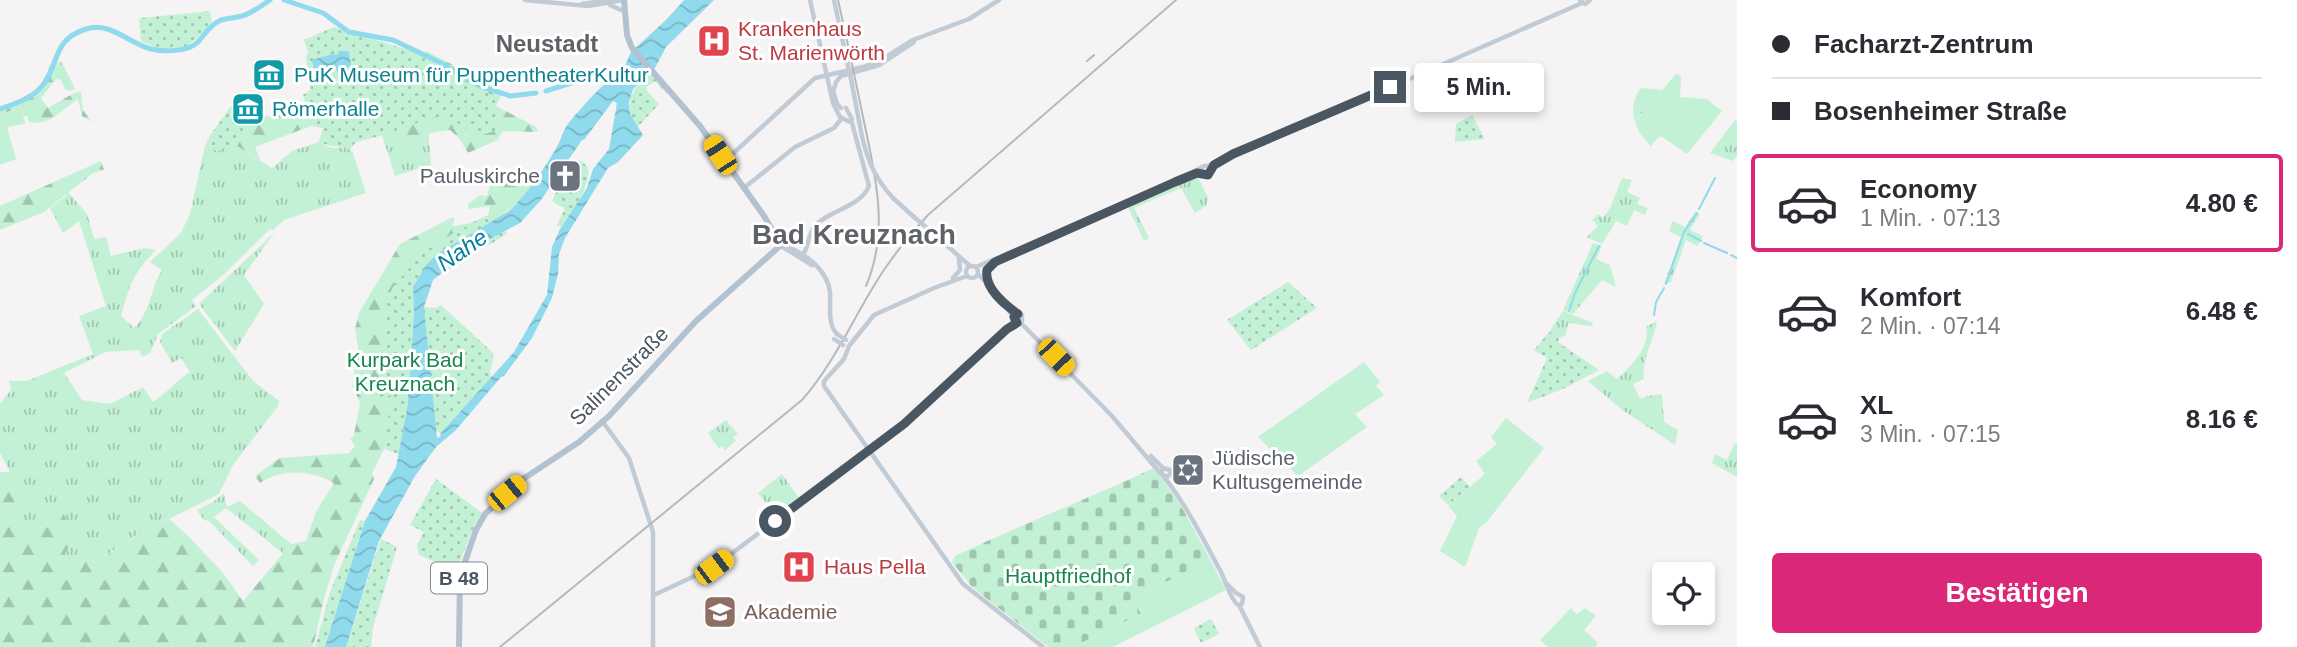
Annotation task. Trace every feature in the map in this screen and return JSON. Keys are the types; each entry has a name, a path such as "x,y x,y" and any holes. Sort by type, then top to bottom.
{"main road":[{"path":"622,0 629,43 701,126 781,244"},
{"name":"Salinenstraße","path":"458,647 460,576 481,520 494,504 523,479 579,442 603,422 696,321 781,244"}],"street":[{"path":"525,0 615,6 624,14"},
{"path":"581,4 608,0"},
{"path":"602,5 622,0"},
{"path":"802,256 816,225 860,197 867,190 869,182 854,124 831,98 826,64 810,0"},
{"path":"834,0 863,143 871,167 893,198 940,239 967,270"},
{"path":"819,76 881,60 920,37 969,19 999,0"},
{"path":"977,272 1001,258 1209,168 1233,154 1580,1 1587,4 1590,0"},
{"path":"833,92 841,76 879,65 920,37"},
{"path":"826,64 832,69 849,68"},
{"path":"724,162 819,76 826,64"},
{"path":"828,74 837,104 844,114 859,120"},
{"path":"744,188 795,147 834,128 852,103 854,92"},
{"path":"1201,171 1209,175 1209,168"},
{"path":"1175,182 1201,171"},
{"path":"940,239 967,270 977,272 1164,473 1226,583 1236,596 1244,598 1241,604 1245,617 1260,647"},
{"path":"781,244 802,256 817,269 828,286 829,327 835,337 848,343"},
{"path":"952,279 960,270 959,258"},
{"path":"946,283 967,270 977,272 1001,258"},
{"path":"993,291 986,274 995,262"},
{"path":"967,270 946,283 874,315 848,343 845,357 824,381 825,387 966,587 1043,647"},
{"path":"654,594 714,567 927,405 1018,319"},
{"path":"603,422 629,458 651,526 654,544 653,647"},
{"path":"596,428 608,429"},
{"path":"1236,596 1234,603 1241,604"}],"green space":[{"path":"210,11 212,22 186,46 166,48 141,41 141,18"},
{"path":"334,27 408,50 438,64 462,82 500,98 496,106 497,130 482,135 471,132 450,118 437,116 356,142 350,149 319,142 323,128 312,126 303,95 311,91 306,58 308,52 304,40"},
{"path":"426,51 503,91 496,106 536,127 538,132 503,131 497,140 468,153 459,138 450,130 429,133 429,141 412,142 387,134 356,142 350,149 319,142 323,128 311,126 255,147 260,160 232,143 241,130 258,115 277,116 289,113 306,104 303,95 311,90 399,71"},
{"path":"61,61 75,89 65,89 61,80 56,79 41,98 48,108 74,93 81,92 83,110 92,122 82,116 78,99 56,116 37,123 29,122 22,108 0,114 0,108 31,93 43,81 49,66"},
{"path":"650,72 669,92 667,94 655,81 646,87 659,104 637,128 630,112 631,97 638,84"},
{"path":"1676,74 1681,76 1680,97 1707,99 1722,111 1687,154 1661,136 1656,140 1635,122"},
{"path":"1641,88 1663,90 1635,121 1656,140 1651,146 1640,133 1634,119 1634,103"},
{"path":"233,103 251,120 232,143 218,151 205,146 209,137"},
{"path":"22,108 25,124 7,127 16,159 0,165 0,114"},
{"path":"1472,115 1485,139 1455,142 1456,124"},
{"path":"1735,120 1737,156 1733,161 1710,153"},
{"path":"387,134 412,142 429,141 431,165 395,176 382,135"},
{"path":"319,142 334,148 351,150 366,193 284,220 273,230 270,229 224,274 192,300 196,306 158,334 150,353 142,357 139,350 105,352 64,373 82,400 110,404 143,387 153,402 190,372 181,358 172,363 160,342 162,334 198,309 253,381 279,401 278,406 233,465 219,494 153,524 105,556 71,565 65,553 76,536 63,514 27,535 14,507 16,472 10,472 0,453 0,404 11,390 9,381 27,381 93,354 79,316 106,306 79,221 63,233 50,208 68,192 87,214 94,239 106,237 111,256 144,248 156,250 133,280 121,316 134,328 144,315 162,270 150,262 181,233 190,214 205,146 218,151 232,143 272,168 292,151"},
{"path":"580,160 588,167 587,183 580,199 561,227 557,225 565,209 552,201 557,190 565,190"},
{"path":"101,161 104,170 93,173 44,212 0,230 0,206"},
{"path":"507,169 532,185 501,216 437,254 385,447 372,473 374,479 335,563 313,647 0,647 0,472 17,472 14,507 27,535 63,513 76,536 65,553 71,565 106,556 153,524 169,519 223,573 243,601 291,544 306,541 316,512 334,483 316,475 297,472 277,475 260,483 255,476 280,458 349,453 355,446 350,439 354,435 360,402 352,386 358,347 355,328 360,311 400,244 453,217 454,226 471,223 488,215 490,206 468,209 468,204 480,195 487,196 489,188 501,171"},
{"path":"1197,175 1208,198 1206,206 1195,213 1181,188 1134,208 1149,238 1144,241 1128,207"},
{"path":"1622,178 1632,180 1627,192 1640,198 1637,204 1648,208 1645,215 1634,210 1627,226 1616,221 1602,244 1587,237 1598,226 1592,220 1598,214 1603,218"},
{"path":"1695,212 1700,214 1690,230 1703,236 1697,246 1686,240 1671,282 1664,284 1681,237 1669,231 1673,221 1685,227"},
{"name":"Kurpark Bad Kreuznach","path":"495,214 507,234 432,280 424,307 435,308 441,305 491,351 494,356 490,372 492,377 440,434 437,430 399,454 385,449 391,395 379,397 377,390 385,387 381,377 388,297 393,287 426,249 435,247 458,229 475,225"},
{"path":"275,232 244,275 264,304 235,351 199,304"},
{"path":"1593,243 1602,246 1596,259 1610,265 1616,287 1602,280 1573,314 1563,310"},
{"path":"1288,282 1317,308 1251,350 1227,320"},
{"path":"1563,311 1593,324 1568,323 1566,335 1559,338 1549,332"},
{"path":"1657,321 1644,365 1644,379 1633,384 1640,399 1662,394 1664,422 1678,430 1675,445 1621,409 1588,381 1607,371 1617,379 1634,362 1643,348 1646,327"},
{"path":"1549,332 1559,338 1558,342 1599,370 1565,388 1527,403 1547,358 1534,350"},
{"path":"1364,362 1380,382 1376,386 1384,395 1355,414 1367,427 1298,476 1258,437"},
{"path":"1506,418 1544,448 1486,523 1479,528 1465,567 1440,551 1457,516 1448,506 1485,474 1476,461 1497,444 1491,437"},
{"path":"726,420 738,434 733,437 736,441 725,450 722,446 719,449 708,433"},
{"path":"1737,443 1737,477 1712,463 1715,454 1727,460"},
{"name":"Hauptfriedhof","path":"1154,468 1180,504 1210,559 1134,599 1141,614 1073,647 1048,647 972,587 952,562 955,556"},
{"path":"782,474 799,498 776,515 758,493"},
{"path":"1461,477 1470,487 1448,505 1439,496"},
{"path":"436,479 482,513 456,571 419,555 417,545 424,532 410,525"},
{"path":"224,493 227,507 240,501 291,544 284,554 226,508 214,517 259,560 253,566 209,521 204,520 197,510"},
{"path":"360,520 365,521 327,643 325,647 315,647 330,592"},
{"path":"381,539 397,547 373,627 371,647 346,647"},
{"path":"1210,559 1226,590 1113,647 1073,647 1141,614 1133,599"},
{"path":"1571,608 1577,614 1585,608 1596,616 1584,630 1598,643 1595,647 1548,647 1540,640"},
{"path":"1211,619 1219,634 1201,643 1194,628"}],"water":[{"name":"Nahe","path":"684,0 714,0 666,47 655,68 633,89 629,102 630,114 643,135 618,162 608,168 565,238 559,254 558,274 552,298 532,338 504,376 456,430 436,447 415,476 379,541 346,647 325,647 365,521 396,467 408,404 414,314 413,287 426,265 437,254 509,211 516,204 547,163 567,125 601,87 622,72 631,52","holes":["613,101 617,103 609,149 593,169 587,188 560,229 552,247 547,295 514,352 437,438 424,307 433,280 471,249 520,223 541,200 582,140"]},
{"path":"339,51 349,51 351,66 338,72 335,69 315,74 312,60 337,55"}],"waterway":[{"path":"0,109 25,99 41,88 59,51 76,33 95,27 103,28 151,49 182,49 198,42 217,22 246,15 270,0"},
{"path":"284,0 323,13 349,32 393,40 480,86 510,96 536,93"},
{"path":"546,91 592,78 610,78 617,81"},
{"path":"1699,209 1715,178"},
{"path":"1666,284 1684,232 1697,213"},
{"path":"1688,234 1701,241"},
{"path":"1704,243 1727,253"},
{"path":"1569,311 1599,246"},
{"path":"1731,255 1737,258"},
{"path":"1654,315 1656,302 1664,288"}],"railway":[{"path":"838,0 876,181 879,223 873,265 866,286"},
{"path":"500,647 802,400 832,359 887,266 928,215 1176,0"},
{"path":"1087,61 1094,55"}],"place":[{"name":"Krankenhaus St. Marienwörth","path":"714,41"},
{"name":"PuK Museum für PuppentheaterKultur","path":"269,75"},
{"name":"Römerhalle","path":"248,109"},
{"name":"Pauluskirche","path":"565,176"},
{"name":"Jüdische Kultusgemeinde","path":"1188,470"},
{"name":"Haus Pella","path":"799,567"},
{"name":"Akademie","path":"720,612"}],"district":[{"name":"Neustadt","path":"547,44"},
{"name":"Bad Kreuznach","path":"854,234"}],"route":[{"path":"775,521 863,452 904,424 1007,329 1017,323 1014,317 1018,314 993,291 986,280 987,270 995,262 1197,173 1208,175 1214,165 1233,154 1390,87"}]}
